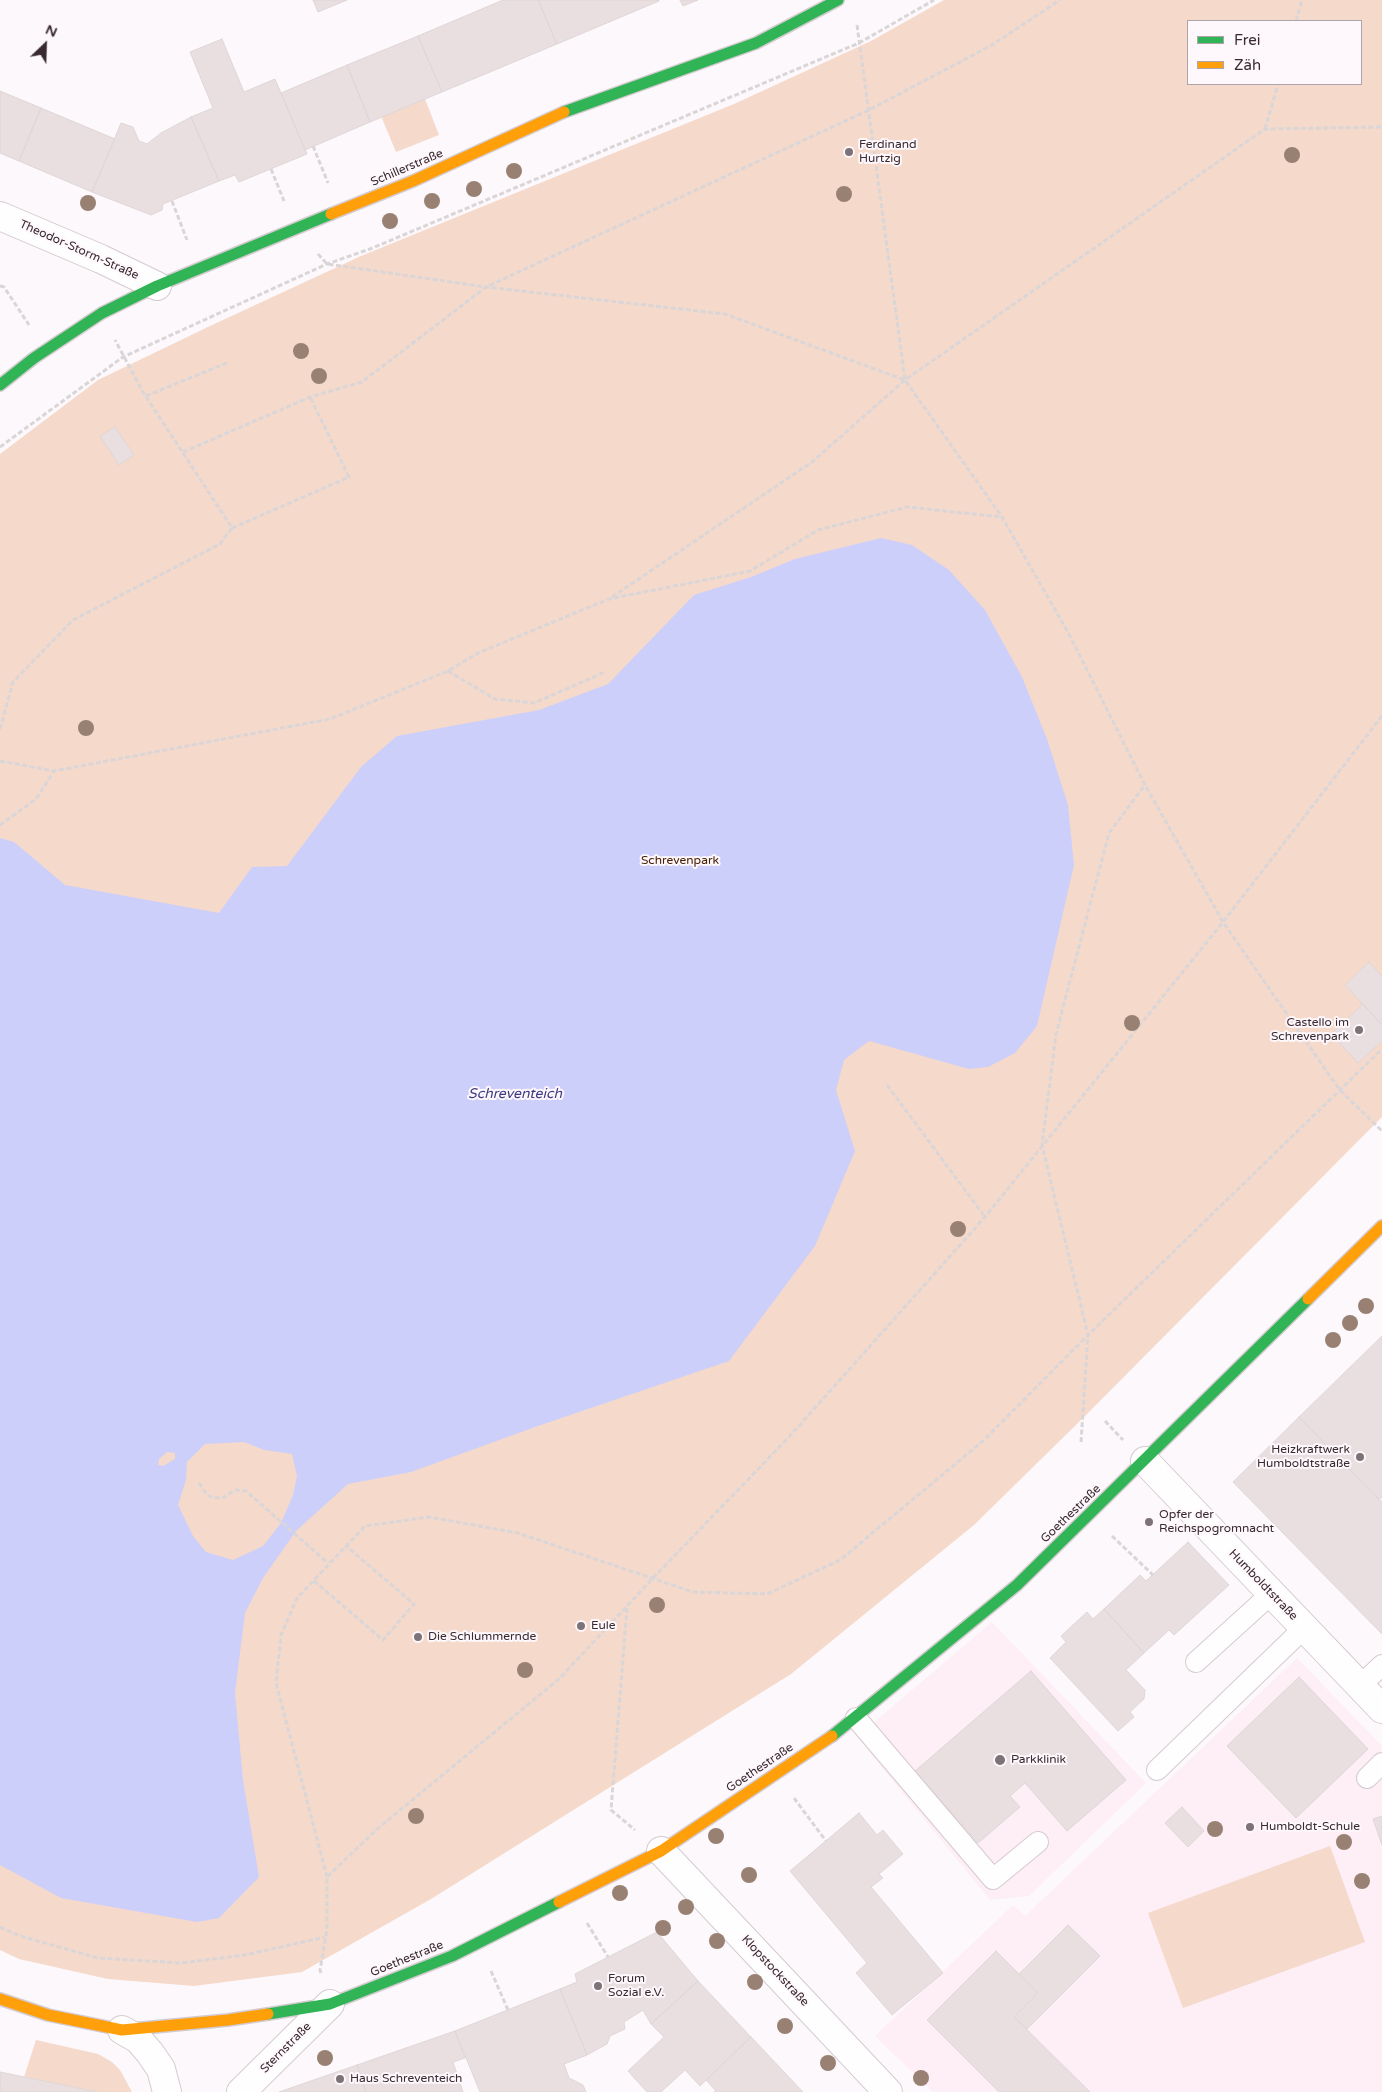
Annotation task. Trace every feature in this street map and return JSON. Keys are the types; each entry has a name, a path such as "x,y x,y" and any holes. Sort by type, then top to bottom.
{"street":[{"name":"Schillerstraße","path":"0,384 102,313 157,286 413,181 559,114 756,43 838,0"},
{"name":"Theodor-Storm-Straße","path":"0,216 101,258 157,286"},
{"name":"Goethestraße","path":"0,1999 48,2015 122,2030 228,2020 333,2003 452,1956 661,1851 856,1718 1017,1585 1382,1226"},
{"name":"Humboldtstraße","path":"1145,1461 1382,1709"},
{"name":"Klopstockstraße","path":"661,1851 888,2092"},
{"name":"Sternstraße","path":"241,2092 333,2003"},
{"path":"122,2030 138,2039 150,2053 161,2069 167,2092"}],"lane":[{"path":"1196,1662 1271,1594"},
{"path":"1157,1770 1304,1628"},
{"path":"1360,1686 1382,1665"},
{"path":"856,1718 993,1879 1038,1842"},
{"path":"1367,1778 1382,1763"}],"path":[{"path":"0,447 123,357 327,264 370,249 859,43 934,0"},
{"path":"183,452 310,397 362,382 486,287 867,111 992,44 1060,0"},
{"path":"1296,20 1302,0"},
{"path":"859,43 905,380 1002,517 1070,636 1145,785 1223,922 1339,1089 1382,1131"},
{"path":"1265,129 1278,85"},
{"path":"609,599 812,462 905,380 1265,129 1338,126 1382,127"},
{"path":"313,146 340,211"},
{"path":"172,201 198,268"},
{"path":"327,264 486,287 725,314 905,380"},
{"path":"0,286 4,287 47,350"},
{"path":"123,357 146,396 232,528"},
{"path":"146,396 229,362"},
{"path":"0,729 13,682 74,620 220,544 232,528 349,477 310,397"},
{"path":"0,761 54,771 330,720 448,672 478,653 609,599 750,571 818,530 906,507 1002,517"},
{"path":"448,672 495,699 534,704 605,672"},
{"path":"327,1877 376,1830 560,1678 789,1437 985,1217 1223,922 1382,716"},
{"path":"0,825 36,798 54,771"},
{"path":"1081,1442 1088,1335 1042,1145 1056,1034 1109,833 1145,785"},
{"path":"333,2003 320,1970 326,1937 327,1877 276,1683 281,1635 297,1598 365,1526 428,1517 518,1533 693,1592 767,1594 840,1560 983,1442 1088,1335 1382,1049"},
{"path":"887,1085 985,1217"},
{"path":"199,1483 208,1495 213,1498 224,1497 235,1490 246,1491 328,1564"},
{"path":"1090,1515 1153,1574"},
{"path":"314,1581 383,1640 414,1604 345,1545"},
{"path":"611,1810 627,1607"},
{"path":"776,1774 826,1841"},
{"path":"0,1927 20,1936 98,1958 181,1963 245,1955 326,1937"},
{"path":"478,1943 508,2010"},
{"path":"604,1949 608,1957"}],"shaded area":[{"name":"Parkklinik","path":"992,1622 1146,1783 1029,1896 990,1900 857,1737"},
{"name":"Humboldt-Schule","path":"1297,1658 1382,1746 1382,2092 933,2092 875,2036 1013,1905 1025,1916"}],"green space":[{"name":"Schrevenpark","path":"944,0 1382,0 1382,1117 974,1525 791,1674 431,1899 302,1972 194,1986 108,1979 19,1959 0,1950 0,454 98,380 210,326 361,256 734,104 871,41"},
{"path":"425,99 439,135 396,152 381,116"},
{"path":"1330,1846 1365,1942 1183,2008 1148,1913"},
{"path":"36,2040 98,2054 112,2062 120,2070 132,2092 97,2092 24,2077"}],"water":[{"name":"Schreventeich","path":"881,538 912,545 949,570 985,610 1022,677 1047,739 1068,805 1074,865 1037,1026 1015,1053 988,1067 969,1069 869,1041 844,1060 836,1090 855,1151 815,1246 729,1361 538,1426 411,1472 348,1484 296,1531 263,1578 245,1613 235,1693 243,1780 259,1877 219,1918 197,1922 61,1898 0,1865 0,838 14,842 65,885 219,913 252,867 287,866 361,767 397,736 539,710 608,684 694,595 751,577 795,559","holes":["244,1442 264,1450 292,1454 297,1476 293,1495 281,1523 263,1546 233,1560 206,1552 193,1536 178,1505 186,1480 187,1462 205,1444","167,1452 175,1453 175,1459 163,1466 158,1465 159,1459"]}],"building":[{"path":"313,0 347,0 318,12"},
{"path":"503,0 538,0 557,44 442,92 418,36"},
{"path":"538,0 659,0 659,1 557,44"},
{"path":"680,0 698,0 683,6"},
{"path":"418,36 442,92 370,122 347,65"},
{"path":"222,39 244,92 275,79 307,154 239,182 235,175 219,181 191,117 213,108 190,52"},
{"path":"347,65 370,122 305,150 281,93"},
{"path":"0,91 41,108 19,161 0,153"},
{"path":"41,108 115,139 92,192 19,161"},
{"path":"191,117 219,181 163,204 162,210 151,215 92,192 121,123 133,127 139,141 147,144 161,133"},
{"path":"115,427 134,455 119,465 100,436"},
{"path":"1369,962 1382,976 1382,1025 1345,985"},
{"name":"Castello im Schrevenpark","path":"1363,1004 1382,1025 1382,1041 1358,1063 1331,1034"},
{"name":"Heizkraftwerk Humboldtstraße","path":"1382,1336 1382,1497 1379,1500 1299,1417"},
{"path":"1299,1417 1382,1502 1382,1634 1233,1482"},
{"path":"1188,1542 1229,1585 1174,1635 1169,1630 1144,1653 1104,1609 1140,1575 1146,1581"},
{"path":"1104,1609 1144,1653 1126,1670 1145,1690 1144,1699 1130,1712 1134,1717 1118,1731 1050,1658 1066,1642 1061,1636 1087,1612 1093,1619"},
{"path":"1031,1671 1126,1780 1067,1831 1025,1783 1010,1796 1020,1807 978,1843 915,1771"},
{"path":"1299,1677 1368,1749 1296,1818 1227,1746"},
{"path":"1182,1807 1204,1831 1188,1847 1165,1823"},
{"path":"859,1813 877,1835 883,1830 903,1854 879,1874 883,1878 871,1887 943,1973 892,2015 856,1973 867,1963 790,1871"},
{"path":"1382,1816 1382,1845 1373,1819"},
{"path":"1068,1925 1100,1956 1027,2029 1014,2017 1038,1993 1019,1974"},
{"path":"657,1932 698,1981 651,2024 643,2010 624,2022 625,2029 610,2036 607,2044 587,2055 560,1989 577,1982 575,1974"},
{"path":"996,1951 1038,1993 1014,2017 1090,2092 999,2092 927,2020"},
{"path":"698,1981 751,2037 700,2086 685,2070 661,2092 647,2092 628,2071 664,2037 651,2024"},
{"path":"560,1989 587,2055 564,2064 569,2078 583,2085 586,2092 480,2092 455,2031"},
{"path":"455,2031 465,2058 453,2062 463,2092 366,2092 357,2065"},
{"path":"751,2037 803,2092 714,2092 716,2091 706,2080"},
{"name":"Haus Schreventeich","path":"357,2065 366,2092 279,2092"},
{"path":"0,2072 24,2077 97,2092 0,2092"}],"traffic: fast":[{"path":"564,112 756,43 838,0"},
{"path":"0,385 34,358 102,313 157,286 331,214"},
{"path":"832,1736 1017,1585 1308,1299"},
{"path":"268,2014 330,2004 452,1956 559,1902"}],"traffic: slow":[{"path":"331,214 413,181 564,112"},
{"path":"1308,1299 1382,1226"},
{"path":"559,1902 661,1851 832,1736"},
{"path":"0,1999 48,2015 122,2030 228,2020 268,2014"}],"place":[{"name":"Ferdinand Hurtzig","path":"849,152"},
{"name":"Castello im Schrevenpark","path":"1359,1030"},
{"name":"Heizkraftwerk Humboldtstraße","path":"1360,1457"},
{"name":"Opfer der Reichspogromnacht","path":"1149,1522"},
{"name":"Eule","path":"581,1626"},
{"name":"Die Schlummernde","path":"418,1637"},
{"name":"Parkklinik","path":"1000,1760"},
{"name":"Humboldt-Schule","path":"1250,1827"},
{"name":"Forum Sozial e.V.","path":"598,1986"},
{"name":"Haus Schreventeich","path":"340,2079"}]}
